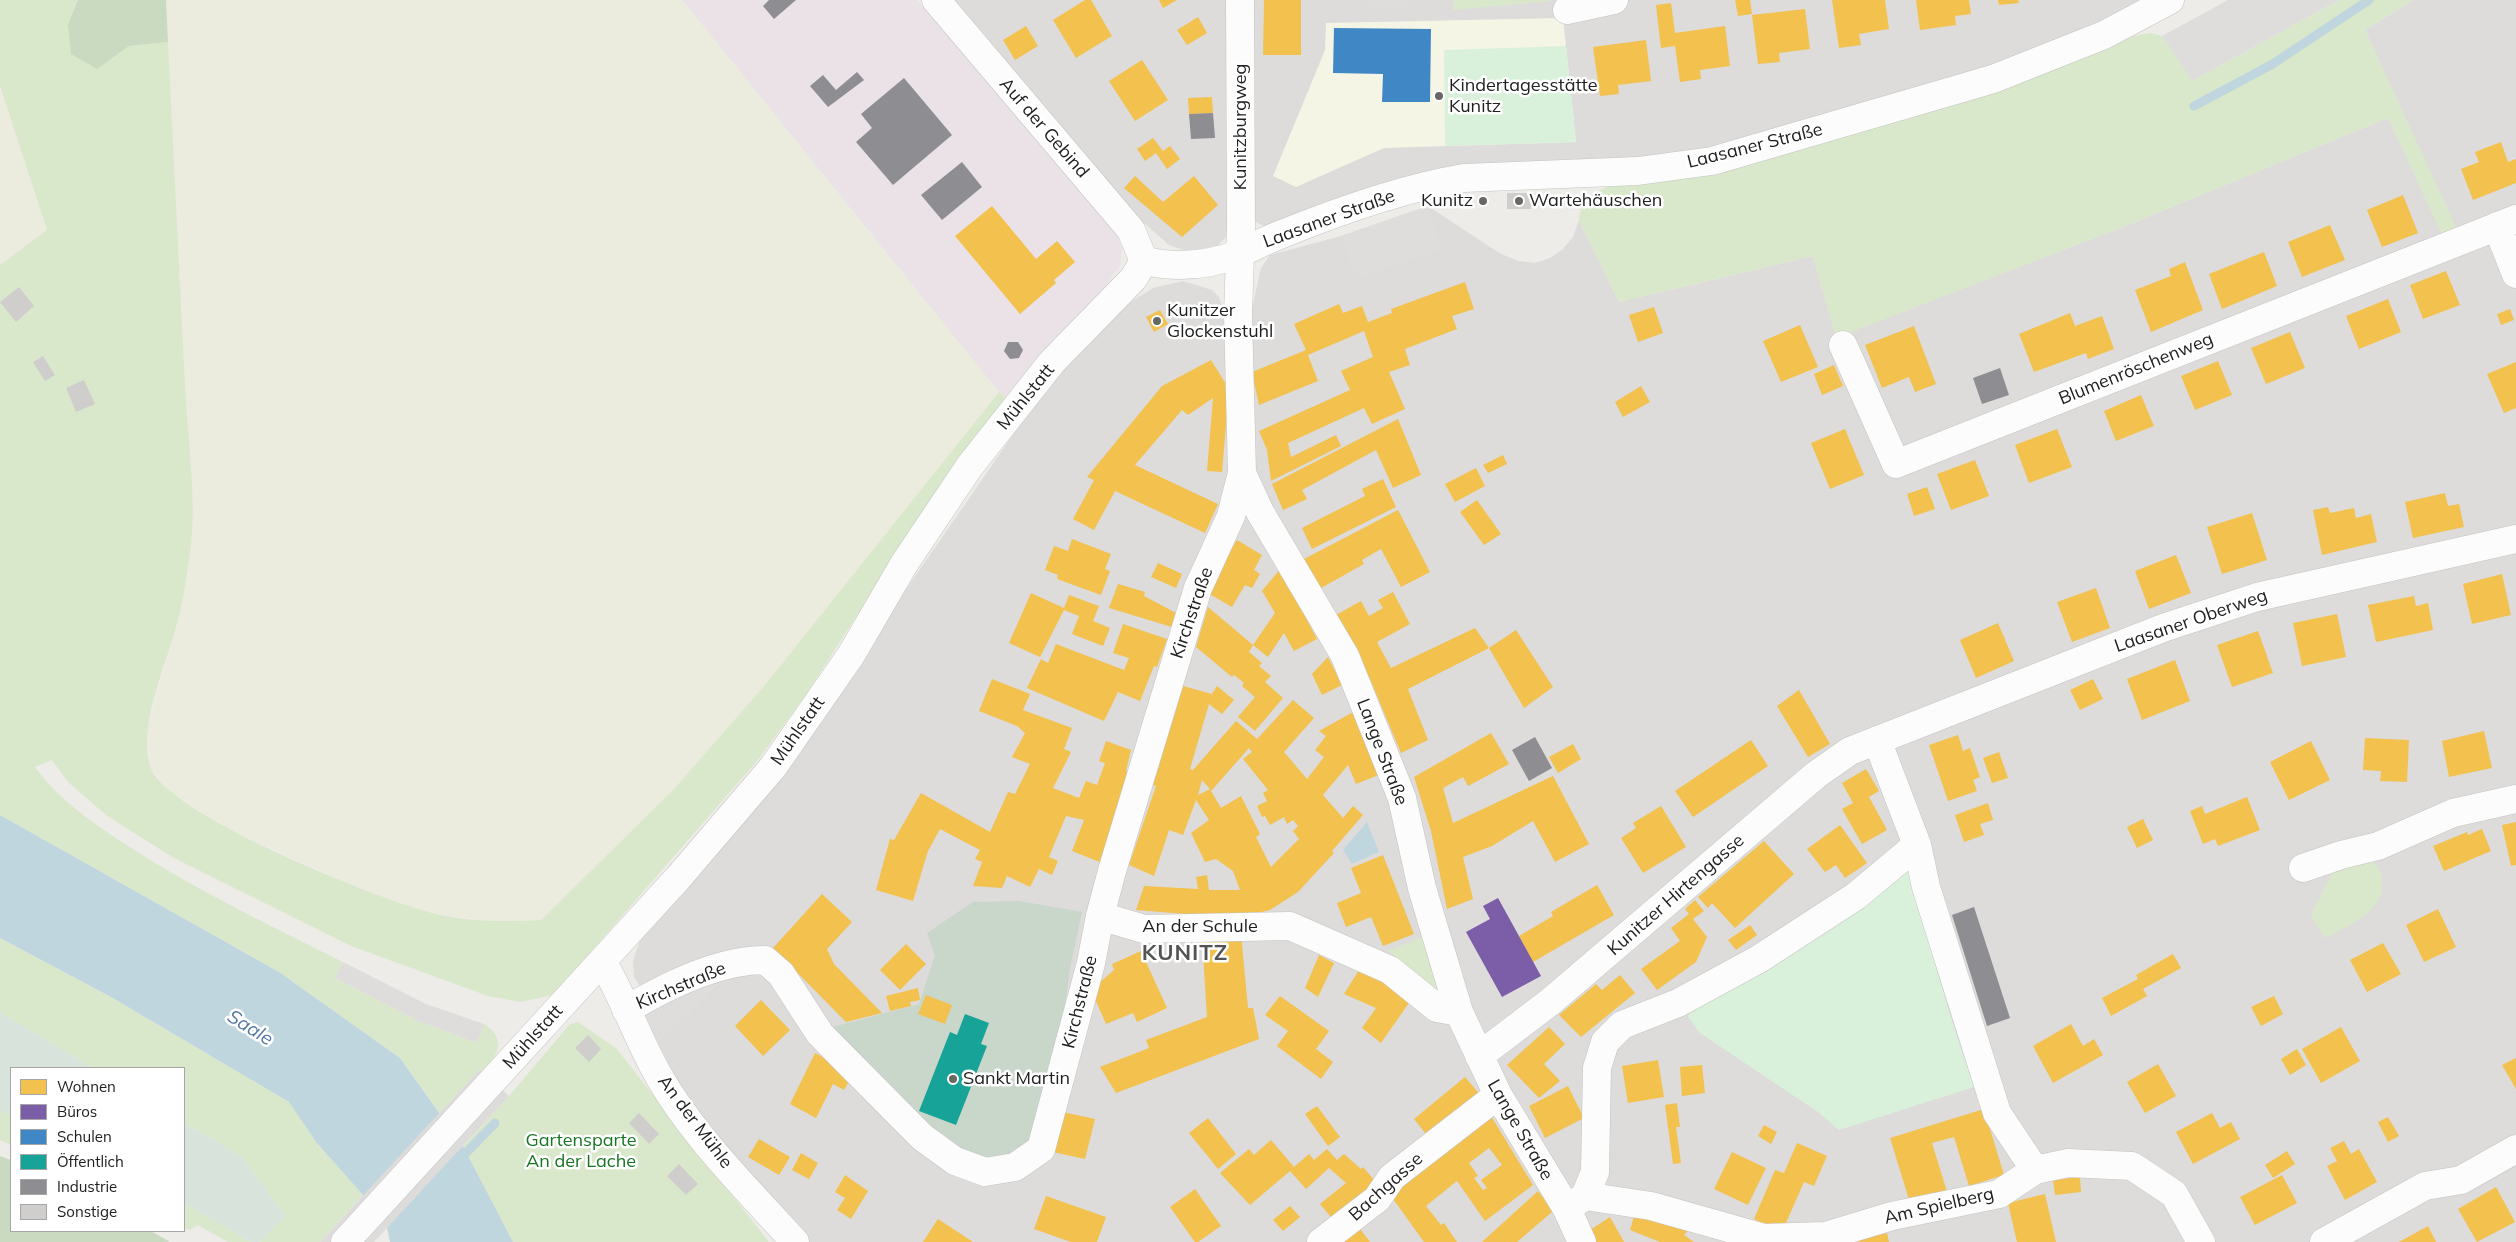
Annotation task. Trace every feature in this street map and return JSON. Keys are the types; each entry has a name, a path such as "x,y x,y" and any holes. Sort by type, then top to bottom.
{"street":[{"name":"Auf der Gebind","path":"936,0 1131,230 1144,261"},
{"name":"Kunitzburgweg","path":"1239,254 1241,227 1240,0"},
{"path":"1567,10 1614,0"},
{"name":"Laasaner Straße","path":"1239,254 1281,234 1436,182 1464,178 1638,171 1712,161 1993,79 2104,35 2170,0"},
{"name":"Blumenröschenweg","path":"1843,345 1860,388 1896,464 2506,222 2516,274"},
{"path":"1144,261 1162,265 1197,266 1239,254"},
{"name":"Lange Straße","path":"1239,254 1242,473 1260,512 1344,656 1402,798 1422,888 1459,1012 1498,1095 1577,1224"},
{"name":"Mühlstatt","path":"345,1242 494,1082 678,878 773,767 851,655 904,564 969,468 1052,362 1133,279 1144,261"},
{"name":"Kirchstraße","path":"626,1010 653,994 705,973 750,960 765,960 781,974 820,1034 922,1137 955,1161 985,1172 1016,1167 1041,1149 1091,963 1100,916 1198,588 1232,516 1242,473"},
{"name":"Laasaner Oberweg","path":"1877,740 2163,628 2257,597 2516,539"},
{"path":"1877,740 1917,845 1926,887 1997,1113 2035,1170 2068,1163 2132,1166 2174,1194 2202,1242"},
{"name":"Kunitzer Hirtengasse","path":"1479,1056 1550,1002 1817,774 1850,751 1877,740"},
{"path":"2303,868 2341,855 2378,846 2453,813 2516,799"},
{"path":"1577,1224 1595,1172 1597,1068 1600,1053 1613,1032 1639,1017 1678,1004 1759,959 1856,896 1917,845"},
{"name":"An der Schule","path":"1100,916 1144,929 1290,926 1390,970 1437,1008 1459,1012"},
{"name":"An der Mühle","path":"602,961 656,1070 671,1095 696,1130 795,1242"},
{"name":"Bachgasse","path":"1321,1242 1377,1199 1392,1177 1498,1095"},
{"path":"2324,1242 2425,1186 2461,1180 2516,1149"},
{"name":"Am Spielberg","path":"1577,1224 1651,1206 1764,1238 1826,1236 1892,1216 1999,1194 2035,1170"}],"shaded area":[{"path":"166,0 682,0 999,392 765,685 674,789 541,920 493,922 427,912 358,888 220,825 171,794 151,768 147,730 178,622 189,563 193,485 185,398"},
{"path":"682,0 917,0 1118,237 1122,249 1120,266 1107,284 1037,360 1007,398 999,392"},
{"path":"949,0 2149,0 2086,31 1988,68 1712,149 1298,214 1264,226 1256,222 1250,213 1218,245 1190,252 1169,245 1125,206"},
{"path":"1367,0 1408,0 1408,8 1367,8"},
{"path":"2228,0 2339,0 2192,81 2162,36"},
{"path":"2413,0 2516,0 2516,1242 805,1242 702,1125 656,1043 719,981 640,986 634,977 633,961 640,940 898,601 1015,432 1060,374 1123,307 1153,288 1183,281 1212,290 1219,297 1225,315 1251,313 1261,268 1270,255 1341,236 1428,206 1501,254 1519,261 1535,263 1550,258 1563,249 1573,237 1579,220 1619,302 1813,256 1836,337 2123,227 2402,112 2365,30"},
{"name":"Kindertagesstätte Kunitz","path":"1563,18 1576,142 1384,148 1296,187 1273,176 1325,50 1326,23"},
{"path":"0,86 47,230 0,265"},
{"path":"1428,206 1442,249 1356,279 1341,236"},
{"path":"343,962 426,1004 484,1024 477,1043 418,1021 335,978"},
{"path":"719,981 656,1043 641,1011 648,993"},
{"path":"0,1012 90,1067 10,1067 10,1115 0,1110"},
{"path":"185,1124 241,1156 286,1216 259,1242 251,1242 185,1204"}],"green space":[{"path":"0,0 78,0 68,24 96,69 129,46 168,42 193,522 186,581 180,610 150,714 147,750 150,766 164,785 192,807 230,829 320,872 363,889 399,903 439,915 497,921 541,920 674,789 765,685 999,392 1007,398 897,553 805,696 757,761 553,995 520,1002 488,996 351,946 174,858 107,816 68,782 52,760 35,767 45,780 81,814 136,851 264,923 343,962 335,978 418,1021 477,1043 484,1024 491,1029 498,1041 498,1047 493,1060 483,1072 480,1069 440,1113 400,1058 279,972 0,815 0,265 47,230 0,86"},
{"path":"78,0 166,0 168,42 129,46 97,69 71,54 68,24"},
{"path":"1453,0 1552,0 1552,1 1453,10"},
{"path":"2339,0 2413,0 2365,30 2458,231 2443,237 2388,118 2123,227 1836,338 1813,256 1619,302 1579,220 1582,207 1590,197 1614,184 1891,122 2020,83 2133,36 2151,33 2162,36 2192,81"},
{"path":"1566,46 1576,142 1445,146 1444,50"},
{"path":"1913,854 1917,884 1930,943 1946,1001 1974,1087 1839,1130 1818,1112 1700,1033 1688,1017 1690,1010"},
{"path":"2373,861 2379,869 2382,881 2380,895 2376,904 2370,911 2352,924 2325,938 2312,917 2312,913 2335,867"},
{"path":"1019,901 1082,912 1070,968 1055,1077 1033,1141 1004,1163 960,1154 825,1029 919,1004 935,955 927,933 973,902"},
{"path":"1422,937 1439,995 1388,951"},
{"path":"0,938 111,997 289,1102 316,1142 363,1195 320,1242 259,1242 286,1216 241,1156 185,1124 185,1067 90,1067 0,1012"},
{"name":"Gartensparte An der Lache","path":"578,1022 616,1048 769,1242 513,1242 463,1146 509,1096 570,1024"},
{"path":"0,1110 10,1115 10,1145 0,1140"},
{"path":"0,1156 10,1160 10,1232 153,1232 170,1242 0,1242"},
{"path":"185,1204 251,1242 228,1242 198,1225 189,1230 185,1228"}],"water":[{"name":"Saale","path":"0,815 279,972 400,1058 463,1146 513,1242 390,1242 387,1227 363,1195 316,1142 289,1102 111,997 0,938"},
{"path":"1367,822 1379,852 1352,864 1343,850"}],"pier":[{"path":"480,1069 509,1096 374,1242 320,1242"}],"building: Wohnen":[{"path":"1085,0 1091,0 1112,36 1076,58 1053,20"},
{"path":"1159,0 1177,0 1163,8"},
{"path":"1264,0 1301,0 1301,55 1263,55"},
{"path":"1735,0 1750,0 1752,14 1738,16"},
{"path":"1832,0 1885,0 1889,29 1859,34 1861,45 1839,48"},
{"path":"1916,0 1969,0 1971,14 1955,16 1956,25 1920,30"},
{"path":"1998,0 2018,0 2019,3 1999,5"},
{"path":"1671,3 1675,33 1725,26 1730,66 1700,70 1701,79 1680,82 1675,46 1661,48 1656,5"},
{"path":"1805,9 1810,49 1779,53 1780,62 1758,64 1752,15"},
{"path":"1198,17 1207,33 1187,45 1177,30"},
{"path":"1026,26 1038,46 1015,60 1003,40"},
{"path":"1646,40 1651,81 1618,85 1619,94 1600,96 1593,47"},
{"path":"1142,60 1168,100 1135,121 1109,81"},
{"path":"1212,97 1213,113 1189,114 1188,98"},
{"path":"1153,138 1163,151 1170,146 1180,159 1167,169 1156,153 1145,161 1137,149"},
{"path":"2501,142 2508,162 2516,159 2516,183 2473,200 2461,169 2479,162 2475,152"},
{"path":"1135,176 1163,202 1194,176 1218,205 1182,237 1124,188"},
{"path":"2403,195 2418,233 2382,247 2367,210"},
{"path":"992,206 1036,259 1057,241 1075,262 1054,280 1056,283 1020,314 955,236"},
{"path":"2330,225 2345,260 2302,277 2288,242"},
{"path":"2264,252 2277,286 2222,309 2209,274"},
{"path":"2185,262 2203,310 2151,332 2135,290 2171,276 2169,269"},
{"path":"2446,271 2460,305 2423,319 2410,285"},
{"path":"1465,282 1474,309 1452,316 1457,329 1405,349 1410,365 1389,372 1405,409 1372,424 1364,408 1288,443 1291,457 1336,435 1341,446 1271,481 1267,450 1259,431 1350,390 1341,371 1373,357 1364,331 1308,355 1318,381 1259,405 1252,372 1306,350 1294,324 1339,304 1343,313 1362,306 1368,322 1392,313 1391,309"},
{"path":"2388,299 2401,332 2359,349 2346,316"},
{"path":"1654,307 1663,333 1638,342 1629,315"},
{"path":"2510,309 2514,320 2501,325 2497,314"},
{"name":"Kunitzer Glockenstuhl","path":"1160,310 1168,324 1154,332 1146,317"},
{"path":"2070,313 2075,326 2102,316 2114,349 2088,359 2086,353 2034,372 2019,334"},
{"path":"1800,325 1818,367 1781,382 1763,341"},
{"path":"1914,326 1936,384 1915,392 1909,377 1882,388 1865,345"},
{"path":"2290,332 2305,368 2266,384 2251,348"},
{"path":"1211,360 1229,389 1222,472 1207,471 1213,398 1188,415 1182,410 1135,465 1218,504 1205,533 1115,491 1094,530 1073,519 1094,480 1087,477 1162,386"},
{"path":"2218,361 2232,395 2195,410 2181,376"},
{"path":"2516,362 2516,408 2504,413 2487,374"},
{"path":"1834,365 1843,386 1822,395 1814,374"},
{"path":"1641,386 1650,402 1623,417 1615,402"},
{"path":"2141,395 2154,426 2116,441 2104,411"},
{"path":"1398,419 1421,475 1393,488 1376,450 1302,490 1307,499 1283,510 1272,484"},
{"path":"1845,429 1864,475 1830,489 1811,443"},
{"path":"2057,429 2072,467 2029,483 2015,445"},
{"path":"1503,455 1507,464 1488,473 1483,465"},
{"path":"1975,460 1989,496 1951,510 1937,474"},
{"path":"1476,468 1485,486 1455,502 1445,484"},
{"path":"1383,479 1396,507 1312,549 1302,528 1365,496 1362,489"},
{"path":"1927,487 1935,509 1914,516 1907,494"},
{"path":"2445,493 2448,506 2459,504 2464,527 2413,538 2405,502"},
{"path":"1477,500 1501,534 1484,545 1460,512"},
{"path":"2328,507 2330,513 2354,508 2356,518 2371,514 2377,542 2322,555 2313,510"},
{"path":"1398,510 1430,572 1401,587 1381,549 1362,560 1364,564 1321,588 1304,559"},
{"path":"2252,513 2267,560 2222,574 2207,527"},
{"path":"1072,539 1111,554 1105,569 1110,571 1101,595 1057,579 1058,575 1045,570 1054,546 1068,551"},
{"path":"1237,540 1262,555 1254,570 1260,574 1252,588 1245,585 1232,607 1206,592"},
{"path":"2176,555 2191,593 2149,609 2135,571"},
{"path":"1158,563 1182,574 1176,588 1151,577"},
{"path":"1280,569 1317,639 1294,651 1284,633 1268,657 1253,645 1275,613 1262,591"},
{"path":"2502,574 2511,615 2472,624 2463,584"},
{"path":"1118,584 1145,592 1144,596 1176,613 1172,627 1109,608"},
{"path":"2096,588 2110,628 2072,642 2057,602"},
{"path":"1393,592 1410,624 1377,642 1391,668 1475,628 1489,648 1408,689 1428,740 1401,753 1370,679 1336,615 1361,601 1369,616 1383,608 1378,600"},
{"path":"1031,593 1064,608 1069,595 1099,606 1093,621 1110,628 1103,646 1072,634 1079,616 1064,610 1040,657 1009,643"},
{"path":"2414,596 2416,606 2428,603 2433,630 2376,642 2368,605"},
{"path":"1208,607 1253,645 1249,652 1262,663 1259,666 1271,676 1265,682 1283,698 1255,731 1238,717 1255,697 1242,686 1244,683 1234,675 1232,677 1196,647"},
{"path":"2337,614 2346,657 2302,666 2293,623"},
{"path":"1998,623 2014,661 1976,678 1960,640"},
{"path":"1123,624 1167,639 1157,667 1154,666 1140,701 1118,692 1104,721 1027,688 1041,659 1048,663 1056,644 1124,670 1129,658 1113,653"},
{"path":"1516,630 1553,687 1524,708 1489,648"},
{"path":"2258,631 2273,673 2232,687 2217,645"},
{"path":"1328,657 1342,685 1322,695 1312,674"},
{"path":"2175,660 2190,701 2142,720 2127,679"},
{"path":"992,679 1030,694 1023,710 1072,728 1064,749 1071,752 1053,788 1079,798 1086,781 1097,785 1105,763 1099,761 1106,741 1131,750 1126,771 1134,773 1102,863 1072,851 1084,820 1066,816 1049,857 1058,861 1052,875 1039,869 1030,887 1007,876 1002,888 973,886 982,862 975,859 980,850 940,829 928,851 913,901 876,890 890,839 894,840 921,793 990,832 1008,792 1015,794 1030,764 1012,757 1025,733 1017,726 979,711"},
{"path":"2093,679 2103,699 2080,710 2070,690"},
{"path":"1183,686 1212,694 1217,686 1234,700 1222,714 1209,704 1190,769 1193,770 1236,721 1257,739 1293,700 1314,718 1284,752 1307,779 1324,757 1315,750 1326,736 1319,731 1355,711 1381,774 1356,784 1348,765 1323,795 1343,818 1353,806 1363,815 1332,851 1334,853 1298,892 1270,910 1249,915 1197,915 1136,910 1144,886 1198,889 1196,877 1207,875 1209,890 1240,890 1233,871 1216,859 1205,862 1191,833 1209,820 1196,800 1183,835 1169,830 1154,876 1129,865 1156,786 1153,785","holes":["1249,748 1252,752 1243,759 1268,790 1263,793 1267,801 1257,806 1262,817 1265,816 1270,825 1284,817 1287,824 1293,820 1298,826 1293,831 1299,839 1271,867 1256,837 1260,834 1241,796 1221,808 1211,791","1202,780 1210,789 1198,795"]},
{"path":"1799,690 1830,744 1808,757 1777,706"},
{"path":"2484,731 2492,768 2449,777 2442,741"},
{"path":"1491,733 1509,764 1468,786 1463,777 1443,788 1453,823 1553,776 1589,844 1555,862 1533,821 1492,846 1463,857 1473,899 1447,909 1431,831 1414,777"},
{"path":"1958,735 1963,751 1970,748 1980,777 1973,780 1977,791 1948,801 1929,745"},
{"path":"2365,738 2409,740 2407,782 2380,781 2381,771 2363,770"},
{"path":"1751,740 1768,766 1693,817 1675,791"},
{"path":"2311,741 2330,780 2289,800 2270,762"},
{"path":"1573,744 1581,759 1558,773 1549,757"},
{"path":"1999,752 2008,778 1992,783 1983,758"},
{"path":"1866,769 1879,791 1869,797 1887,830 1862,844 1842,809 1853,803 1842,783"},
{"path":"2247,797 2260,830 2218,846 2215,839 2203,844 2190,811 2202,806 2205,814"},
{"path":"1988,803 1993,820 1980,824 1984,835 1964,842 1955,815"},
{"path":"1661,806 1686,847 1643,873 1621,838 1636,828 1633,823"},
{"path":"2143,819 2153,840 2137,848 2127,827"},
{"path":"2516,822 2516,865 2511,866 2502,825"},
{"path":"1840,825 1867,863 1845,878 1836,865 1825,872 1807,849"},
{"path":"2482,829 2491,851 2444,871 2433,846 2467,832 2468,835"},
{"path":"1764,841 1794,874 1735,928 1712,903 1708,908 1698,897"},
{"path":"1383,855 1414,934 1383,946 1371,917 1346,927 1337,903 1361,893 1351,868"},
{"path":"1597,885 1614,915 1533,962 1519,936 1553,916 1551,912"},
{"path":"822,894 852,922 827,949 834,964 882,1013 846,1022 773,948"},
{"path":"1695,900 1704,911 1693,919 1707,937 1696,962 1657,990 1641,969 1680,941 1671,928 1689,914 1685,909"},
{"path":"2438,909 2456,947 2424,962 2406,925"},
{"path":"1750,925 1757,935 1736,950 1728,940"},
{"path":"1241,934 1248,1008 1253,1008 1259,1039 1116,1093 1100,1067 1149,1048 1146,1040 1207,1017 1202,937"},
{"path":"2383,943 2401,974 2367,992 2350,960"},
{"path":"906,944 926,964 900,990 880,970"},
{"path":"1141,951 1167,1008 1137,1022 1133,1013 1106,1024 1091,990 1114,970 1112,964"},
{"path":"2173,954 2181,968 2143,989 2147,996 2111,1016 2102,998 2138,979 2136,975"},
{"path":"1319,955 1334,963 1318,997 1305,988"},
{"path":"1359,970 1392,985 1411,1000 1381,1043 1362,1028 1376,1008 1344,994"},
{"path":"1620,975 1635,993 1581,1037 1559,1015 1596,984 1602,990"},
{"path":"918,988 920,1000 910,1002 911,1006 890,1011 886,996"},
{"path":"926,995 952,1005 945,1024 918,1014"},
{"path":"1280,996 1329,1031 1316,1049 1333,1062 1321,1079 1277,1046 1288,1031 1265,1015"},
{"path":"2274,996 2283,1014 2261,1026 2251,1007"},
{"path":"761,1000 790,1030 763,1056 735,1026"},
{"path":"2071,1024 2083,1046 2094,1039 2103,1055 2053,1083 2033,1046"},
{"path":"1549,1027 1565,1044 1544,1064 1560,1081 1539,1098 1507,1065"},
{"path":"2341,1027 2360,1061 2321,1083 2302,1049"},
{"path":"2297,1049 2306,1065 2290,1075 2281,1059"},
{"path":"815,1053 842,1067 852,1076 844,1090 833,1084 816,1118 790,1104"},
{"path":"2516,1058 2516,1089 2502,1065"},
{"path":"1658,1060 1664,1097 1628,1103 1622,1066"},
{"path":"2158,1064 2176,1096 2145,1113 2127,1082"},
{"path":"1702,1065 1705,1093 1682,1096 1680,1067"},
{"path":"1465,1077 1482,1097 1430,1139 1414,1119"},
{"path":"1568,1086 1584,1118 1545,1138 1529,1106"},
{"path":"1677,1103 1680,1127 1676,1127 1681,1163 1673,1164 1665,1105"},
{"path":"1317,1106 1340,1137 1328,1146 1305,1114"},
{"path":"1984,1109 2004,1175 1969,1186 1954,1137 1932,1143 1948,1195 1911,1206 1890,1138"},
{"path":"1063,1112 1095,1119 1085,1159 1053,1152"},
{"path":"2212,1113 2220,1128 2231,1122 2240,1139 2193,1164 2176,1132"},
{"path":"1491,1116 1533,1185 1485,1221 1457,1181 1426,1206 1441,1225 1444,1223 1457,1242 1424,1242 1391,1196 1407,1180","holes":["1489,1148 1502,1165 1481,1180 1487,1188 1483,1190 1474,1178 1478,1176 1469,1163"]},
{"path":"2388,1117 2399,1136 2388,1142 2378,1122"},
{"path":"1208,1118 1236,1154 1218,1169 1189,1133"},
{"path":"1764,1125 1777,1132 1771,1144 1758,1136"},
{"path":"759,1139 790,1157 779,1175 748,1157"},
{"path":"1271,1140 1294,1167 1309,1154 1314,1160 1327,1149 1337,1160 1344,1154 1361,1169 1363,1167 1380,1187 1336,1223 1320,1204 1346,1183 1329,1168 1306,1189 1290,1171 1250,1205 1220,1173 1249,1149 1254,1155"},
{"path":"2344,1141 2351,1154 2359,1149 2377,1182 2345,1200 2327,1166 2337,1161 2330,1148"},
{"path":"1797,1143 1827,1156 1814,1186 1804,1182 1782,1232 1754,1219 1775,1170 1784,1173"},
{"path":"2287,1151 2295,1164 2273,1178 2265,1165"},
{"path":"1732,1152 1766,1168 1748,1205 1714,1189"},
{"path":"801,1153 818,1163 809,1179 792,1170"},
{"path":"845,1175 868,1191 851,1219 837,1210 845,1198 835,1192"},
{"path":"2282,1175 2297,1203 2255,1225 2240,1197"},
{"path":"2080,1177 2081,1192 2055,1195 2053,1180"},
{"path":"2496,1187 2515,1222 2477,1242 2458,1209"},
{"path":"1195,1189 1221,1226 1198,1242 1195,1242 1170,1207"},
{"path":"1538,1191 1553,1211 1517,1242 1482,1242"},
{"path":"2045,1194 2056,1242 2017,1242 2008,1203"},
{"path":"1046,1196 1106,1217 1097,1242 1071,1242 1034,1229"},
{"path":"1290,1206 1300,1217 1283,1231 1273,1220"},
{"path":"1635,1213 1693,1225 1684,1235 1694,1242 1660,1242 1630,1230"},
{"path":"1610,1217 1624,1242 1592,1242 1587,1232"},
{"path":"938,1219 973,1242 923,1242"},
{"path":"1357,1225 1370,1242 1334,1242"},
{"path":"2428,1226 2436,1242 2399,1242"},
{"path":"1887,1233 1889,1242 1851,1241"}],"building: Büros":[{"path":"1498,898 1541,976 1502,997 1466,932 1490,919 1483,906"}],"building: Schulen":[{"path":"1334,28 1431,29 1430,102 1382,102 1383,74 1333,73"}],"building: Öffentlich":[{"name":"Sankt Martin","path":"965,1014 989,1023 981,1044 987,1046 956,1125 919,1111 950,1032 957,1035"}],"building: Industrie":[{"path":"769,0 796,0 774,19 763,6"},
{"path":"857,72 864,80 828,107 810,86 823,75 836,90"},
{"path":"904,78 952,135 893,185 856,142 872,128 861,114"},
{"path":"1213,113 1215,138 1191,139 1189,114"},
{"path":"962,162 982,187 942,220 921,195"},
{"path":"1008,342 1018,342 1023,350 1019,358 1010,359 1004,351"},
{"path":"2000,368 2009,395 1982,404 1973,378"},
{"path":"1535,737 1552,768 1529,781 1512,750"},
{"path":"1974,907 2010,1018 1987,1026 1952,915"}],"building: Sonstige":[{"name":"Wartehäuschen","path":"1507,193 1531,193 1531,209 1507,209"},
{"path":"19,287 34,306 16,322 0,302"},
{"path":"43,356 55,375 45,381 33,362"},
{"path":"84,380 95,404 76,412 66,388"},
{"path":"588,1035 601,1049 589,1062 575,1048"},
{"path":"639,1113 659,1134 649,1144 629,1123"},
{"path":"679,1164 698,1184 686,1195 667,1176"}],"waterway":[{"path":"2194,106 2271,65 2369,0"},
{"path":"459,1160 495,1123"}],"place":[{"name":"Kindertagesstätte Kunitz","path":"1439,96"},
{"name":"Kunitz","path":"1483,201"},
{"name":"Wartehäuschen","path":"1519,201"},
{"name":"Kunitzer Glockenstuhl","path":"1157,321"},
{"name":"Sankt Martin","path":"953,1079"}],"district":[{"name":"KUNITZ","path":"1185,953"}]}
